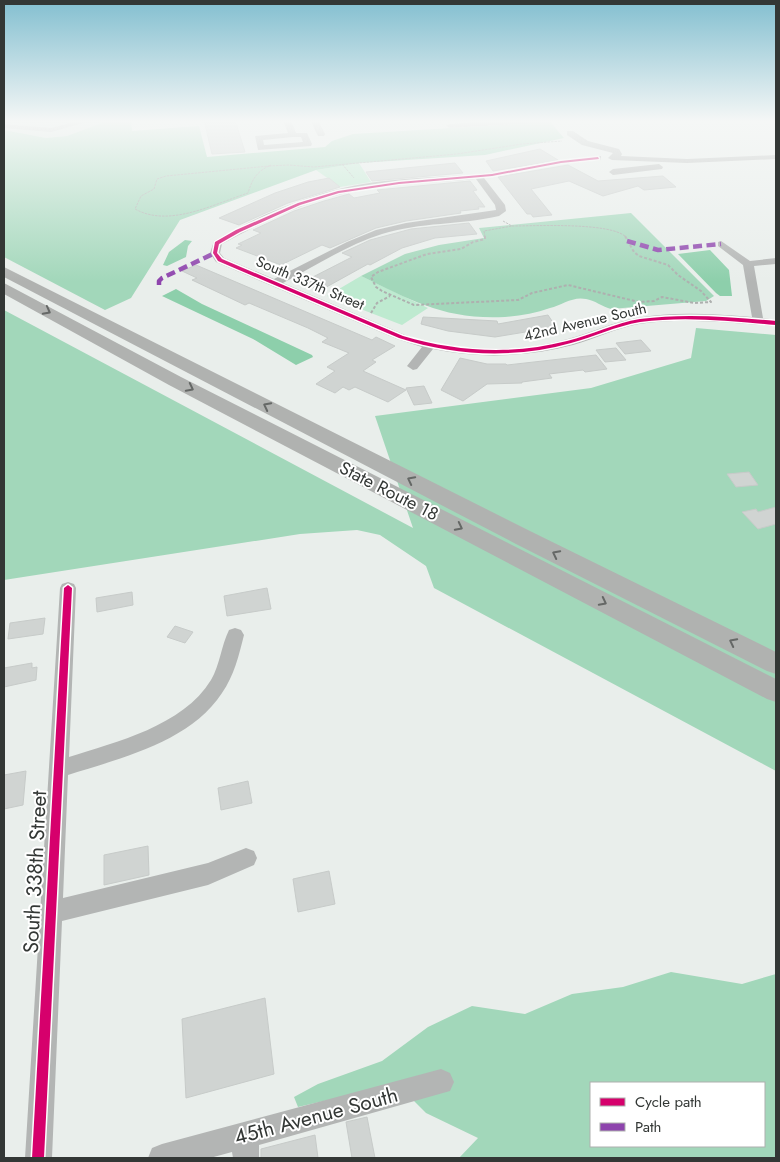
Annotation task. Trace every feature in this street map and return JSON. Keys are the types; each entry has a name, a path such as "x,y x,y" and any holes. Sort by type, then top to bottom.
{"highway":[{"name":"State Route 18","path":"4,271 515,533 776,664"},
{"name":"State Route 18","path":"4,288 175,381 776,691"}],"street":[{"path":"361,188 489,174"},
{"path":"274,283 350,244 379,232 406,226 493,215 501,211 501,207 478,176"},
{"name":"South 337th Street","path":"361,188 338,192 298,204 225,237 217,243 215,253 220,260 401,336"},
{"path":"721,244 748,264 776,261"},
{"path":"748,264 758,322"},
{"name":"42nd Avenue South","path":"401,336 430,345 473,351 516,351 562,344 619,326 644,321 686,318 776,323"},
{"path":"413,366 430,345"},
{"name":"South 338th Street","path":"38,1158 68,588"},
{"path":"58,768 160,733 179,722 216,688 232,650 235,635"},
{"path":"51,912 208,874 246,858"},
{"name":"45th Avenue South","path":"162,1158 245,1147 441,1082"}],"path":[{"path":"180,174 157,179 154,189 137,198 134,209 138,212 161,217 195,211 248,192 253,178 257,174"},
{"path":"351,174 355,183 361,188"},
{"path":"493,215 512,226"},
{"path":"512,226 578,226 620,232 639,256 668,265 678,275 701,291 711,302 694,303 662,297 654,301 639,302 568,285 532,293 518,300 493,300 464,304 439,302 414,305 390,296 376,286 371,277 397,264 427,254 461,249 473,242 485,239 483,233 489,229 512,226"},
{"path":"361,320 374,310 377,303 390,296"}],"shaded area":[{"path":"4,174 305,174 180,220 131,298 105,310 4,257"},
{"path":"322,174 366,174 371,182 340,187"},
{"path":"631,213 714,296 706,301 611,309 581,298 528,314 484,317 447,312 430,307 361,276 405,254 439,245 484,238 479,228"},
{"path":"185,240 192,241 188,246 186,257 167,266 163,265 169,252"},
{"path":"710,250 729,270 732,296 720,296 716,293 678,254"},
{"path":"361,276 428,308 402,325 327,296"},
{"path":"176,289 202,304 313,357 296,365 253,339 162,296"},
{"path":"4,310 413,528 375,416 591,388 691,358 696,328 776,335 776,771 434,588 426,566 380,535 357,530 300,534 4,580"},
{"path":"671,972 742,984 776,974 776,1158 459,1158 478,1138 426,1113 397,1084 298,1107 294,1097 318,1084 382,1061 428,1027 472,1006 525,1014 572,994 623,987"}],"building":[{"path":"367,174 449,174 372,181"},
{"path":"514,174 585,174 598,181 663,176 676,187 644,190 638,186 603,196 569,181 531,189 552,215 533,217 531,214 527,214 498,177"},
{"path":"329,178 340,187 288,203 239,225 219,218 275,193 308,182"},
{"path":"470,181 477,190 473,191 485,207 376,228 330,248 322,245 281,265 236,248 242,245 238,244 261,233 253,230 294,211 324,201 349,194 354,198 380,193 377,190"},
{"path":"469,223 477,234 435,238 402,248 321,290 306,284 312,281 309,279 352,257 342,253 370,240 411,229"},
{"path":"196,265 372,340 376,337 395,346 372,360 376,362 363,371 406,390 388,402 355,387 349,390 343,387 335,393 316,384 335,371 327,367 349,353 322,342 328,338 308,328 249,303 245,305 192,280 197,278 182,271"},
{"path":"548,315 556,327 495,337 448,331 421,324 423,317 497,321 498,324"},
{"path":"641,340 651,351 625,354 616,343"},
{"path":"616,348 626,360 605,362 596,350"},
{"path":"596,355 607,369 549,374 552,378 522,383 487,384 463,401 441,390 460,358 487,364 507,365"},
{"path":"424,386 432,403 414,405 406,388"},
{"path":"749,472 758,485 736,487 727,474"},
{"path":"776,507 776,524 758,529 742,512 756,509 758,512"},
{"path":"267,588 271,609 227,616 224,596"},
{"path":"132,592 133,605 97,612 96,598"},
{"path":"45,618 43,634 8,639 10,623"},
{"path":"175,626 193,632 185,643 167,637"},
{"path":"32,663 32,668 37,667 36,680 4,687 4,668"},
{"path":"26,771 23,805 4,809 4,775"},
{"path":"248,781 252,803 221,810 218,788"},
{"path":"148,846 149,875 104,885 104,855"},
{"path":"329,871 335,904 298,912 293,879"},
{"path":"265,998 274,1074 186,1098 182,1019"},
{"path":"367,1117 375,1158 352,1158 346,1122"},
{"path":"315,1135 318,1158 261,1158 261,1149"}],"marked path":[{"path":"627,241 658,250 721,244"},
{"path":"159,285 159,281 162,278 215,253"}],"cycle path":[{"path":"496,174 399,183 338,192 299,204 238,231 217,243 215,253 220,260 401,337 442,348 463,351 506,352 549,347 621,325 656,319 708,318 776,323"},
{"path":"38,1158 68,588"}]}
